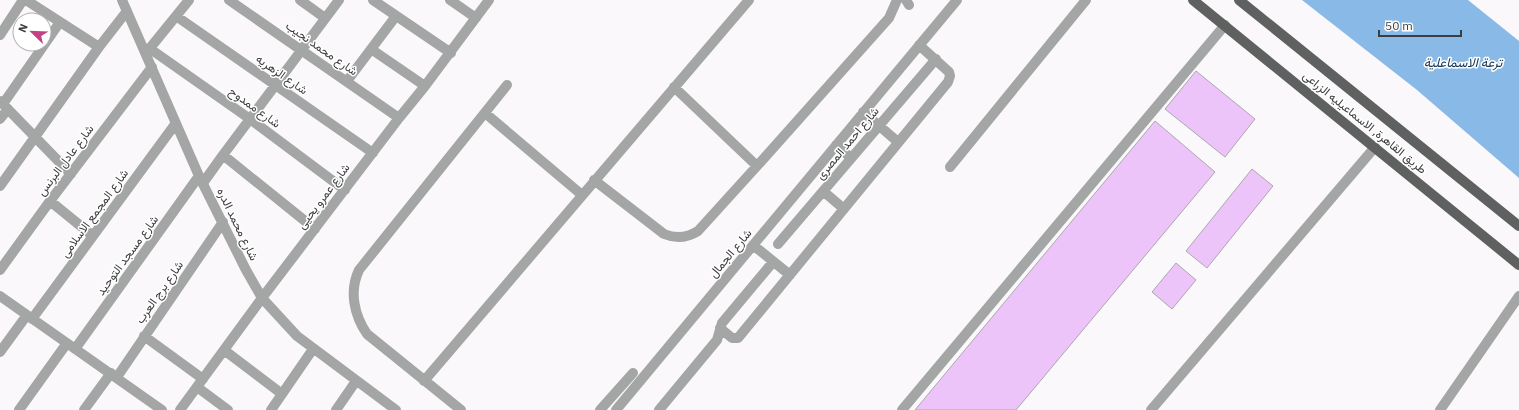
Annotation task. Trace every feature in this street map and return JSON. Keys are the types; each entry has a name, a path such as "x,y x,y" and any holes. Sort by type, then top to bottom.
{"main road":[{"name":"طريق القاهرة, الاسماعيليه الزراعى","path":"1193,0 1519,265"},
{"name":"طريق القاهرة, الاسماعيليه الزراعى","path":"1239,0 1519,226"}],"street":[{"path":"0,35 25,0 99,47"},
{"name":"شارع محمد الدره","path":"122,0 126,11 147,51 152,67 201,179 246,270 262,298 297,336 396,410"},
{"path":"147,51 189,0"},
{"name":"شارع محمد نجيب","path":"229,0 400,118"},
{"path":"300,0 325,18"},
{"name":"شارع مسجد التوحيد","path":"19,410 276,86 339,0"},
{"path":"373,0 450,53"},
{"path":"450,0 476,18"},
{"name":"شارع عمرو يحيى","path":"180,410 262,298 426,86 489,0"},
{"path":"424,381 749,0"},
{"path":"594,180 664,234 681,238 693,235 698,232 758,166 889,18 897,0"},
{"name":"شارع الجمال","path":"616,410 957,0"},
{"path":"950,166 1086,0"},
{"path":"0,186 126,11"},
{"name":"شارع الزهريه","path":"176,16 373,153"},
{"path":"347,81 396,16"},
{"path":"0,119 4,105 60,22"},
{"path":"902,410 1225,25"},
{"path":"720,328 732,338 738,338 950,79 949,72 919,45"},
{"path":"371,49 426,86"},
{"name":"شارع ممدوح","path":"147,51 250,119 345,190"},
{"name":"شارع احمد المصرى","path":"778,244 936,60"},
{"name":"شارع عادل البرنس","path":"0,270 70,174 152,67"},
{"path":"461,410 367,334 356,312 354,286 359,270 507,85"},
{"path":"674,87 758,166"},
{"path":"4,105 70,174"},
{"path":"863,112 898,142"},
{"path":"485,113 582,194"},
{"name":"شارع المجمع الاسلامى","path":"0,352 30,317 93,236 176,123"},
{"path":"836,145 851,158"},
{"path":"1151,410 1375,147"},
{"path":"222,155 315,229"},
{"path":"823,191 844,209"},
{"path":"50,201 93,236"},
{"name":"شارع برج العرب","path":"84,410 114,375 144,336 223,222"},
{"path":"753,245 790,275"},
{"path":"659,410 717,340 720,328 725,319 773,262"},
{"path":"0,296 162,410"},
{"path":"1440,410 1519,296"},
{"path":"144,336 200,383 228,410"},
{"path":"271,410 313,349"},
{"path":"224,350 282,394"},
{"path":"600,410 633,373"},
{"path":"336,410 356,381"}],"water":[{"name":"ترعة الاسماعلية","path":"1302,0 1468,0 1519,41 1519,178 1417,90"}],"building":[{"path":"1196,71 1255,119 1225,157 1165,109"},
{"path":"1155,121 1215,172 1016,410 915,410"},
{"path":"1252,169 1273,186 1207,268 1186,251"},
{"path":"1176,263 1196,280 1172,309 1152,292"}]}
